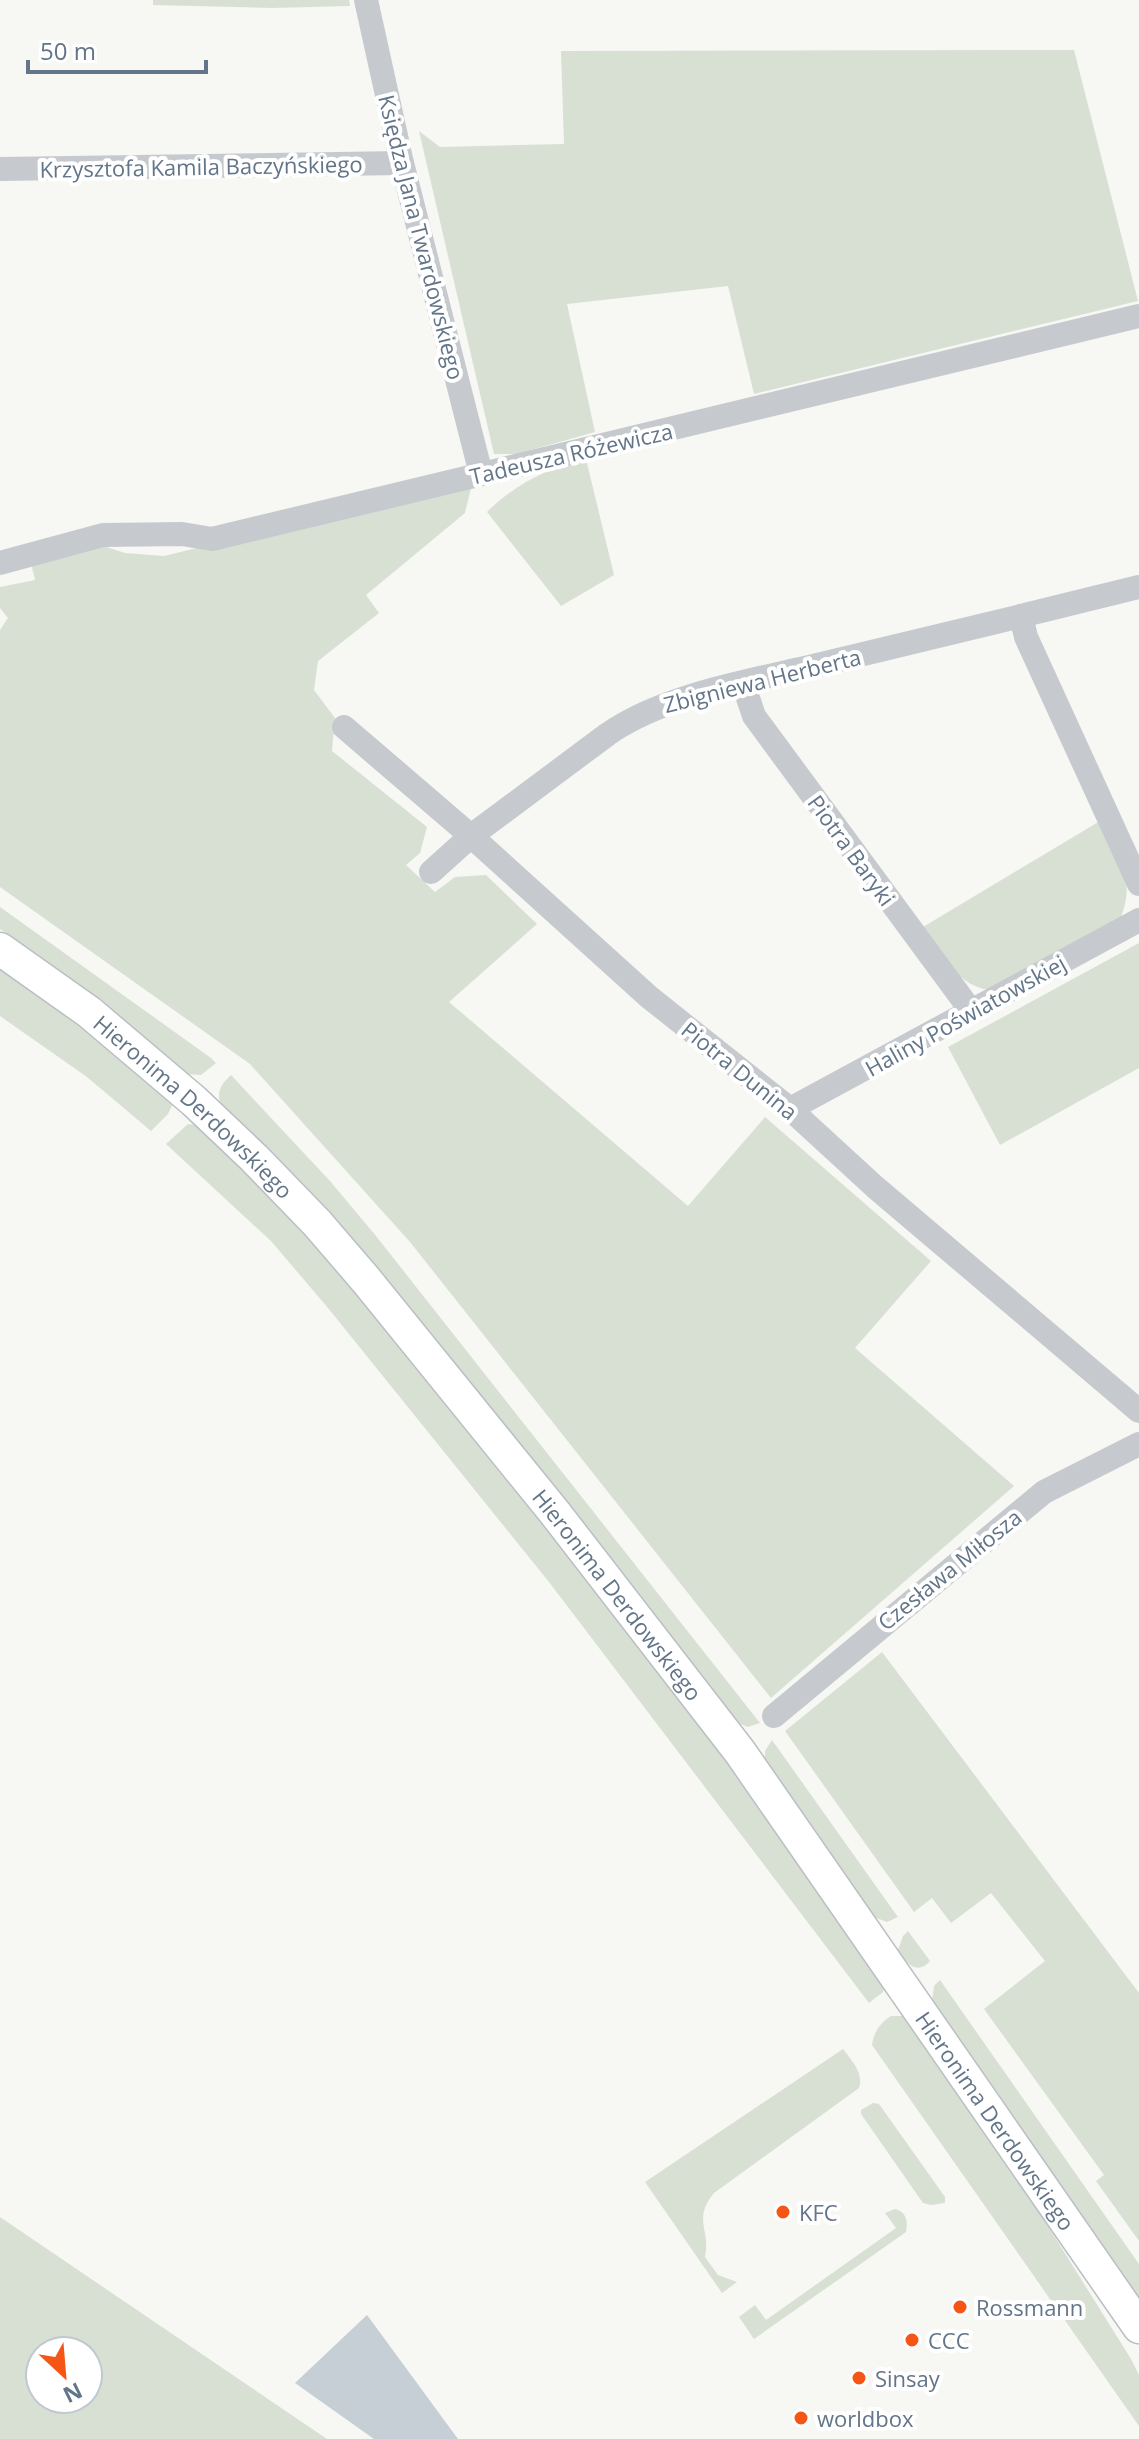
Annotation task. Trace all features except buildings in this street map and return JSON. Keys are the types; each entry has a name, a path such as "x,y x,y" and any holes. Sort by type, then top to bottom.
{"main road":[{"name":"Hieronima Derdowskiego","path":"0,949 89,1012 194,1101 317,1223 366,1280 565,1525 740,1752 1139,2327"}],"street":[{"name":"Księdza Jana Twardowskiego","path":"366,0 402,163 481,474"},
{"name":"Krzysztofa Kamila Baczyńskiego","path":"0,169 402,163"},
{"name":"Tadeusza Różewicza","path":"0,563 103,535 182,534 212,539 1139,316"},
{"name":"Zbigniewa Herberta","path":"431,872 471,836 630,719 653,708 743,683 1139,587"},
{"path":"1021,616 1026,637 1139,884"},
{"name":"Piotra Baryki","path":"743,683 754,716 972,1012"},
{"name":"Piotra Dunina","path":"344,727 471,836 649,997 790,1109 875,1187 1139,1411"},
{"name":"Haliny Poświatowskiej","path":"790,1109 1139,920"},
{"name":"Czesława Miłosza","path":"774,1716 1044,1492 1139,1444"}],"shaded area":[{"path":"153,0 349,0 350,6 153,5"},
{"path":"1074,50 1138,301 754,394 728,286 567,304 595,432 517,454 494,454 419,131 440,147 564,144 561,51"},
{"path":"586,459 614,575 561,606 487,512 533,478"},
{"path":"471,488 465,513 366,595 379,613 318,661 314,690 335,718 332,751 427,827 420,853 406,865 435,892 455,877 486,875 537,924 449,1002 688,1206 765,1117 931,1261 855,1348 1014,1486 771,1698 410,1242 250,1064 0,887 0,630 8,618 0,608 0,587 35,580 29,555 100,545 125,553 164,556 426,492"},
{"path":"1100,821 1124,869 1127,892 1120,920 995,990 971,984 961,977 923,927"},
{"path":"0,907 216,1063 201,1075 185,1074 45,961 0,929"},
{"path":"1139,943 1139,1068 1000,1145 948,1047"},
{"path":"0,961 82,1020 173,1103 168,1114 151,1131 87,1077 0,1016"},
{"path":"231,1075 330,1181 376,1236 760,1723 748,1727 736,1722 641,1596 366,1257 299,1180 221,1105 220,1088"},
{"path":"188,1124 205,1126 360,1291 729,1757 885,1986 883,1992 869,2003 549,1582 328,1308 271,1241 166,1144"},
{"path":"882,1652 1139,1993 1139,2241 1096,2181 1104,2175 984,2009 1045,1961 991,1893 951,1923 932,1898 914,1912 785,1731"},
{"path":"772,1740 898,1917 887,1922 874,1917 765,1760 765,1751"},
{"path":"908,1931 930,1961 921,1967 912,1966 898,1950"},
{"path":"940,1980 1139,2264 1139,2298 932,2002 934,1986"},
{"path":"891,2016 907,2016 1006,2159 1131,2359 1139,2375 1139,2426 872,2045 878,2029"},
{"path":"843,2049 859,2072 859,2088 714,2193 704,2210 705,2257 718,2275 737,2282 722,2293 645,2182"},
{"path":"873,2103 879,2104 945,2197 945,2203 923,2203 861,2114 861,2110"},
{"path":"895,2209 906,2218 906,2232 754,2339 739,2317 755,2305 766,2320 896,2228 885,2213"},
{"path":"0,2217 327,2439 0,2439"},
{"path":"367,2315 458,2439 374,2439 295,2383"}],"place":[{"name":"KFC","path":"783,2212"},
{"name":"Rossmann","path":"960,2307"},
{"name":"CCC","path":"912,2340"},
{"name":"Sinsay","path":"859,2378"},
{"name":"worldbox","path":"801,2418"}]}
